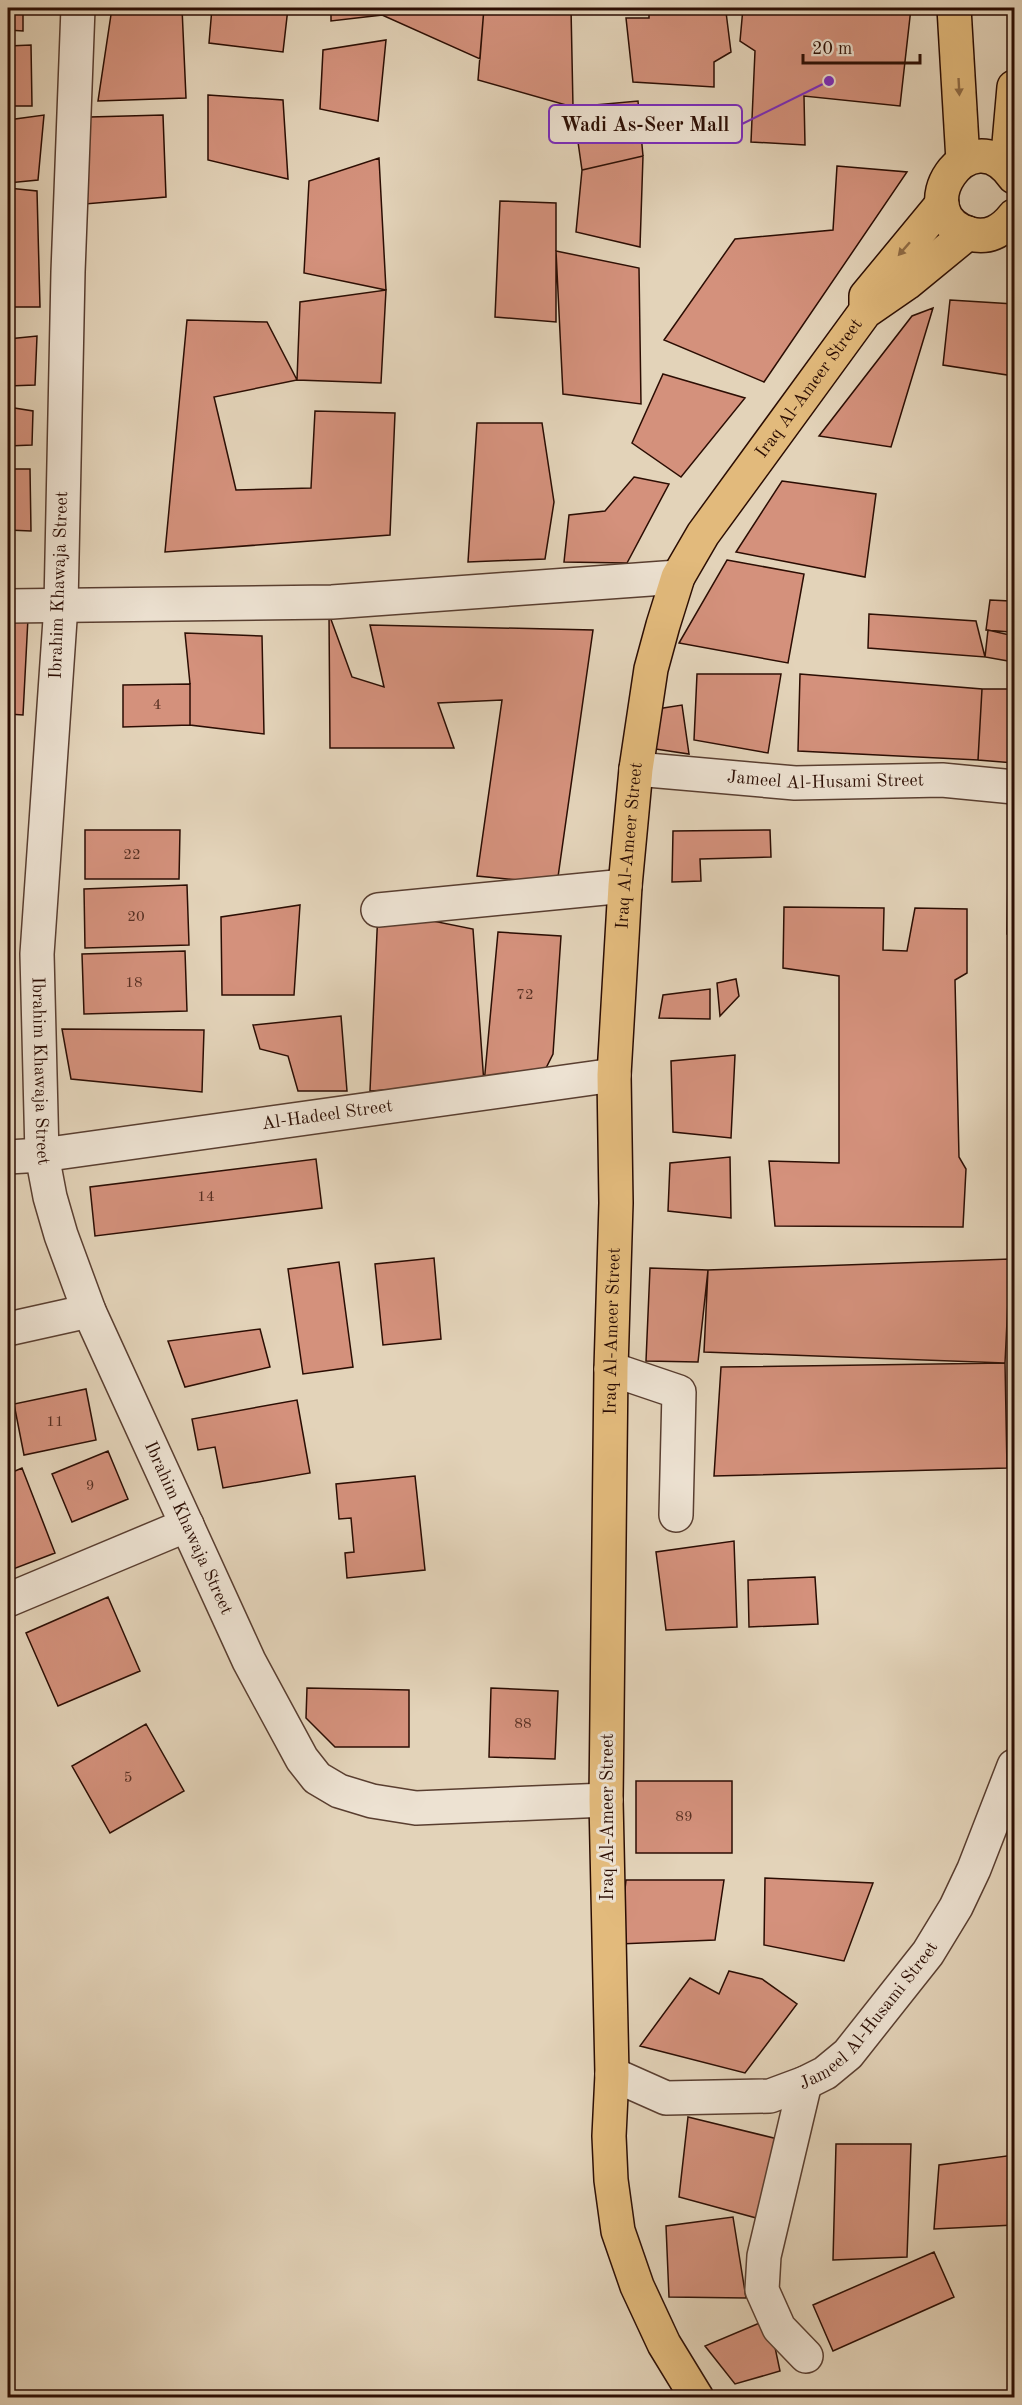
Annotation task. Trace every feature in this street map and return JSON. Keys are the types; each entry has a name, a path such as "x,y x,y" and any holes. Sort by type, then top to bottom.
{"main road":[{"path":"954,8 963,161"},
{"path":"1011,172 1014,87"},
{"path":"997,232 956,227 947,217 942,204 945,179 963,161 974,157 997,160 1011,172"},
{"name":"Iraq Al-Ameer Street","path":"865,312 866,296 942,204"},
{"name":"Iraq Al-Ameer Street","path":"697,2397 664,2344 641,2296 618,2232 610,2180 609,2136 612,2074 606,1800 611,1369 616,1203 614,1075 625,886 636,769 651,669 678,577 703,534 865,312 907,283 997,232"}],"street":[{"name":"Ibrahim Khawaja Street","path":"78,8 68,272 61,605 37,954 42,1155 50,1197 61,1235 89,1311 249,1661 302,1759 317,1778 339,1791 372,1801 416,1808 606,1800"},
{"path":"8,606 332,602 678,577"},
{"name":"Jameel Al-Husami Street","path":"636,769 795,783 942,780 1014,787"},
{"path":"378,909 625,886"},
{"name":"Al-Hadeel Street","path":"8,1157 42,1155 614,1075"},
{"path":"8,1329 89,1311"},
{"path":"611,1369 679,1392 676,1515"},
{"path":"8,1600 187,1525"},
{"name":"Jameel Al-Husami Street","path":"612,2074 666,2098 770,2096 825,2073 848,2055 928,1953 956,1907 974,1869 1014,1766"},
{"path":"805,2083 764,2256 762,2289 779,2328 806,2356"}],"building":[{"path":"8,8 23,8 23,31 8,30"},
{"path":"112,8 182,8 186,98 98,101"},
{"path":"212,8 288,8 283,52 209,43"},
{"path":"331,8 382,8 382,15 331,21"},
{"path":"382,8 484,8 480,59 382,15"},
{"path":"484,8 571,8 573,107 478,80"},
{"path":"649,8 733,8 726,12 731,52 714,62 714,87 633,82 626,18 649,18"},
{"path":"743,8 911,8 900,106 804,96 805,145 751,142 755,51 740,41"},
{"path":"386,40 378,121 320,109 323,50"},
{"path":"31,45 32,106 8,106 8,46"},
{"path":"208,95 283,100 288,179 208,160"},
{"path":"638,101 643,156 582,170 573,107"},
{"path":"44,115 38,180 8,183 8,120"},
{"path":"163,115 166,197 85,204 90,117"},
{"path":"643,156 640,247 576,232 582,170"},
{"path":"379,158 386,290 304,273 309,181"},
{"path":"837,166 907,172 764,382 664,340 735,239 833,230"},
{"path":"8,188 37,191 40,307 8,307"},
{"path":"500,201 556,203 556,322 495,317"},
{"path":"556,251 639,268 641,404 563,394"},
{"path":"386,290 381,383 297,380 300,302"},
{"path":"950,300 1014,304 1014,376 943,365"},
{"path":"933,308 891,447 819,436 912,316"},
{"path":"187,320 267,322 297,380 214,397 236,490 311,488 315,411 395,413 390,535 165,552"},
{"path":"37,336 35,385 8,386 8,339"},
{"path":"663,374 745,398 681,477 632,443"},
{"path":"8,407 33,411 32,445 8,446"},
{"path":"477,423 542,423 554,502 545,559 468,562"},
{"path":"8,469 30,469 31,531 8,530"},
{"path":"634,477 669,484 627,563 564,562 569,515 605,511"},
{"path":"782,481 876,494 865,577 736,552"},
{"path":"727,560 804,574 788,663 679,643"},
{"path":"990,600 1010,601 1010,632 986,630"},
{"path":"329,614 352,677 384,687 370,625 593,630 557,884 477,876 502,700 438,703 454,748 330,748"},
{"path":"869,614 976,621 985,657 868,648"},
{"path":"28,618 23,715 8,714 8,621"},
{"path":"988,630 1014,636 1014,662 985,657"},
{"path":"185,633 262,636 264,734 190,725 190,684"},
{"path":"697,674 781,674 768,753 694,740"},
{"path":"800,674 982,689 978,760 798,751"},
{"path":"190,684 190,725 123,727 123,685"},
{"path":"982,689 1014,689 1014,763 978,760"},
{"path":"682,705 689,754 642,747 657,709"},
{"path":"1009,809 1014,810 1014,933 1007,934"},
{"path":"85,830 180,830 179,879 85,879"},
{"path":"770,830 771,857 700,859 701,881 672,882 673,831"},
{"path":"187,885 189,945 85,948 84,889"},
{"path":"300,905 294,995 222,995 221,917"},
{"path":"784,907 884,908 883,950 907,951 915,908 967,909 967,973 955,980 959,1157 966,1169 963,1227 775,1226 769,1161 839,1163 839,976 783,968"},
{"path":"378,910 473,929 484,1084 370,1091"},
{"path":"498,932 561,936 553,1054 545,1070 484,1084"},
{"path":"185,951 187,1011 84,1014 82,954"},
{"path":"736,979 739,996 720,1016 717,983"},
{"path":"710,989 710,1019 659,1018 663,995"},
{"path":"341,1016 347,1091 298,1091 288,1056 260,1049 253,1025"},
{"path":"62,1029 204,1030 202,1092 71,1079"},
{"path":"735,1055 731,1138 673,1132 671,1061"},
{"path":"730,1157 731,1218 668,1211 670,1163"},
{"path":"316,1159 322,1208 95,1236 90,1187"},
{"path":"434,1258 441,1339 383,1345 375,1264"},
{"path":"1010,1259 1005,1363 704,1352 708,1270"},
{"path":"339,1262 353,1367 303,1374 288,1269"},
{"path":"650,1268 708,1270 698,1362 646,1361"},
{"path":"260,1329 270,1367 185,1387 168,1341"},
{"path":"1005,1363 1007,1468 714,1476 721,1367"},
{"path":"86,1389 96,1440 24,1455 14,1404"},
{"path":"297,1400 310,1473 223,1488 215,1447 198,1450 192,1419"},
{"path":"108,1451 128,1499 72,1522 52,1474"},
{"path":"22,1468 55,1553 8,1571 8,1474"},
{"path":"415,1476 425,1570 347,1578 345,1553 354,1552 351,1518 339,1519 336,1484"},
{"path":"734,1541 737,1627 666,1630 656,1552"},
{"path":"815,1577 818,1624 749,1627 748,1580"},
{"path":"108,1597 140,1671 58,1706 26,1633"},
{"path":"307,1688 409,1690 409,1747 335,1747 306,1718"},
{"path":"491,1688 558,1691 555,1759 489,1757"},
{"path":"146,1724 184,1791 110,1833 72,1766"},
{"path":"636,1781 732,1781 732,1853 636,1853"},
{"path":"765,1878 873,1883 844,1961 764,1945"},
{"path":"626,1880 724,1880 715,1940 619,1944"},
{"path":"729,1971 762,1979 797,2004 745,2073 640,2046 690,1978 719,1994"},
{"path":"688,2117 786,2141 760,2219 679,2197"},
{"path":"836,2144 911,2144 907,2257 833,2260"},
{"path":"1014,2155 1014,2225 934,2229 939,2165"},
{"path":"733,2217 746,2298 669,2297 666,2226"},
{"path":"934,2252 954,2297 833,2351 813,2305"},
{"path":"769,2319 780,2371 735,2384 705,2346"}],"place":[{"name":"Wadi As-Seer Mall","path":"829,81"}]}
